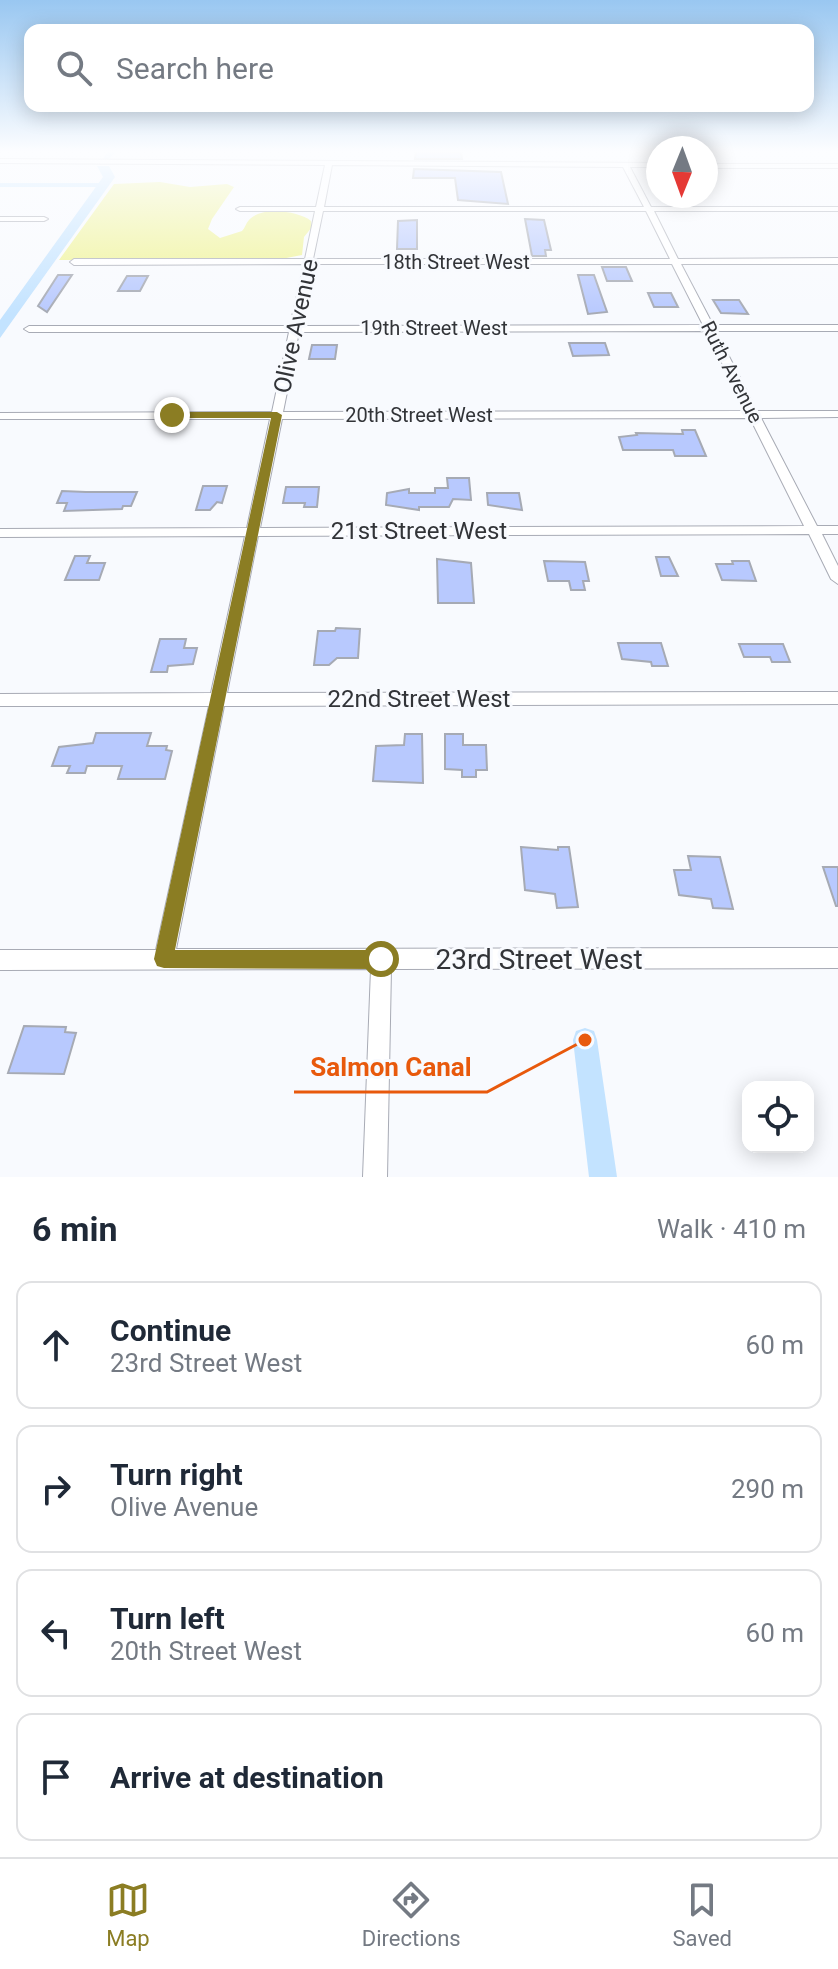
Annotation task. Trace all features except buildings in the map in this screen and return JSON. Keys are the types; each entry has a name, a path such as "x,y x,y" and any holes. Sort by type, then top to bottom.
{"street":[{"name":"Olive Avenue","path":"164,959 321,206"},
{"name":"Ruth Avenue","path":"646,206 838,579"},
{"path":"240,209 838,209"},
{"path":"0,219 44,219"},
{"name":"18th Street West","path":"74,262 838,261"},
{"name":"19th Street West","path":"29,329 838,328"},
{"name":"20th Street West","path":"0,416 838,414"},
{"name":"21st Street West","path":"0,533 838,530"},
{"name":"22nd Street West","path":"0,700 838,698"},
{"name":"23rd Street West","path":"0,960 838,958"},
{"path":"375,1177 381,959"}],"green space":[{"path":"98,206 221,206 208,229 220,238 242,231 249,220 262,213 289,213 311,221 312,227 304,237 302,255 276,260 59,260"}],"water":[{"path":"82,206 94,206 0,338 0,320"}],"waterway":[{"path":"585,1040 603,1177"}],"place":[{"name":"Salmon Canal","path":"585,1040"}],"route":[{"path":"172,415 277,415 164,959 381,959"}]}
